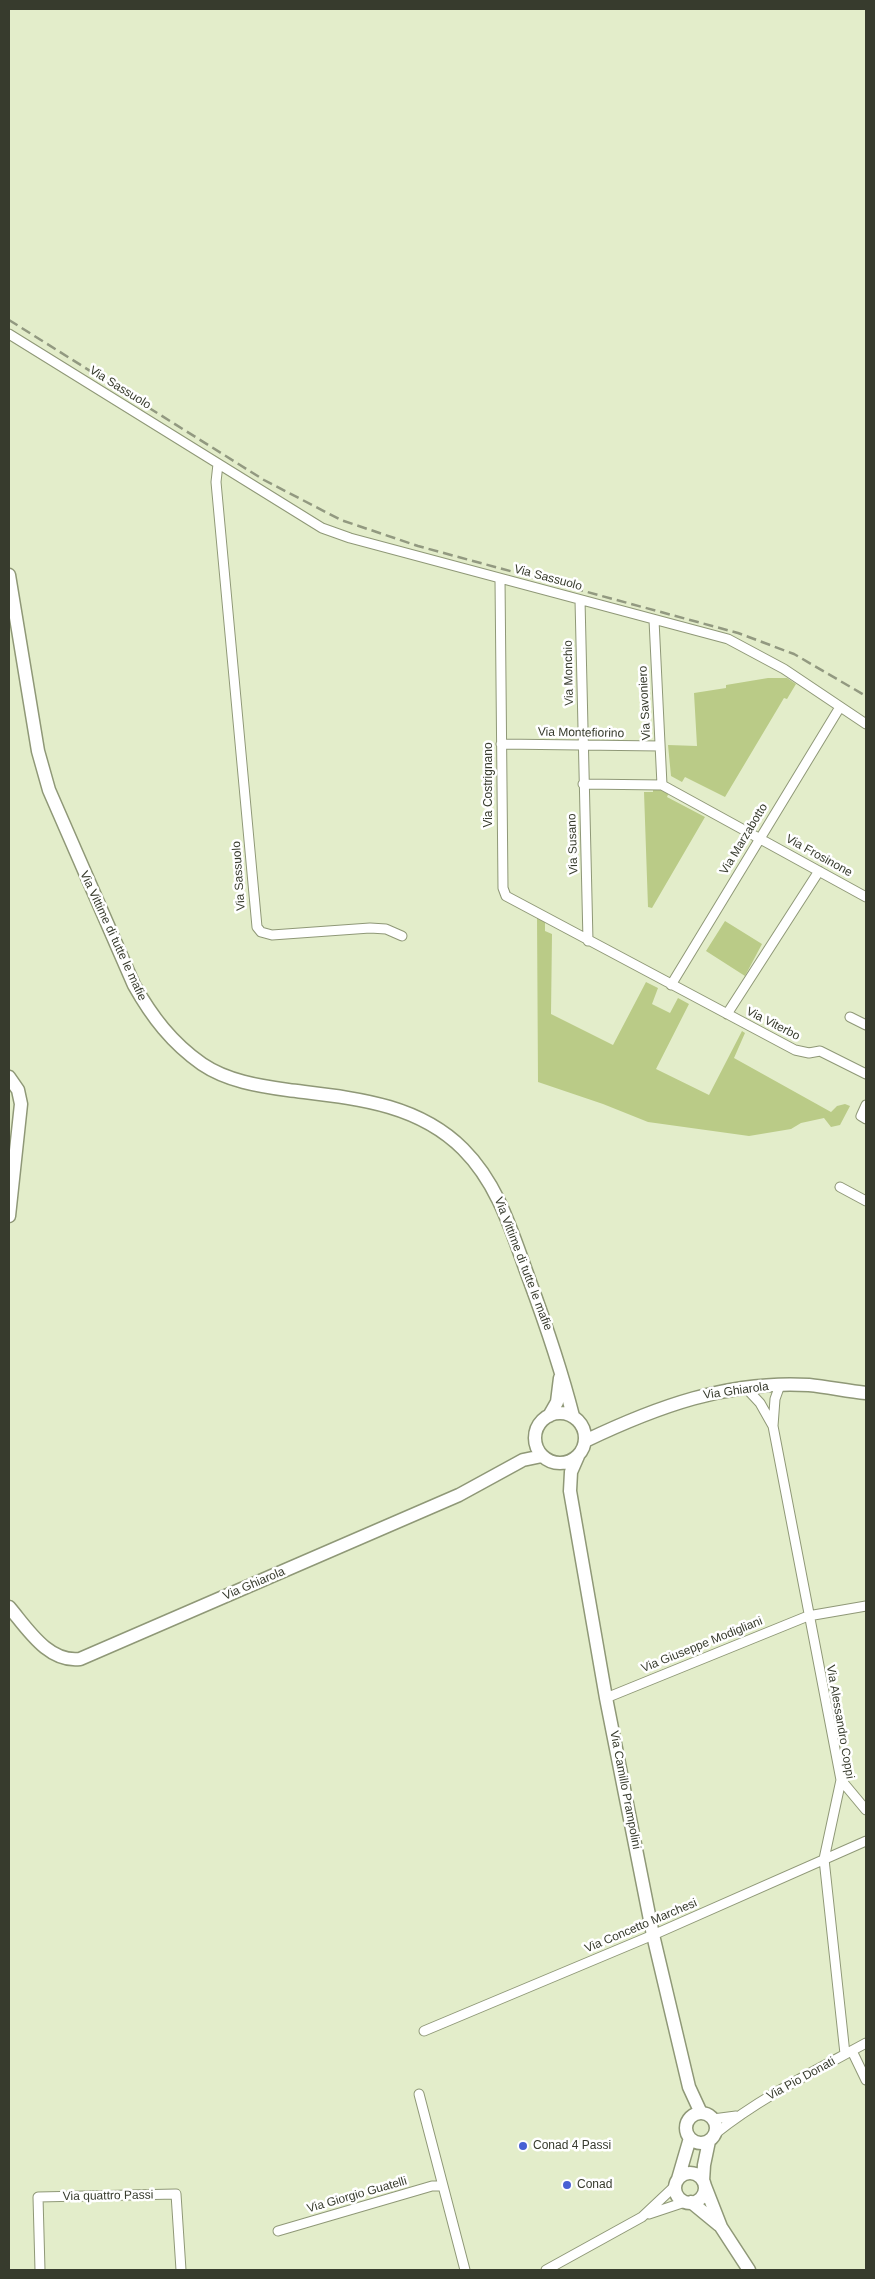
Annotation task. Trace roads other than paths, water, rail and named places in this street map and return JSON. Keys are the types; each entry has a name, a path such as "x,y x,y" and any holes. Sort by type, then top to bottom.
{"main road":[{"name":"Via Vittime di tutte le mafie","path":"9,575 38,751 49,790 130,976 148,1011 167,1034 186,1052 203,1065 228,1077 258,1086 357,1099 392,1106 420,1118 444,1132 463,1149 483,1171 495,1191 560,1365 576,1419"},
{"path":"9,1077 18,1090 21,1104 9,1216"},
{"name":"Via Vittime di tutte le mafie","path":"549,1416 557,1402 560,1365"},
{"name":"Via Ghiarola","path":"585,1441 619,1425 686,1399 710,1392 780,1385 809,1385 866,1393"},
{"path":"576,1419 583,1427 585,1441 578,1456 563,1463 555,1462 542,1456 535,1440 538,1426 549,1416 565,1413 594,1427 619,1425"},
{"name":"Via Ghiarola","path":"511,1466 535,1440"},
{"name":"Via Ghiarola","path":"9,1606 53,1654 71,1660 80,1659 459,1495 494,1478 523,1460 542,1456"},
{"name":"Via Camillo Prampolini","path":"578,1456 571,1472 570,1491 606,1698 653,1935 689,2087 702,2116"},
{"name":"Via Camillo Prampolini","path":"555,1462 570,1491"},
{"path":"688,2202 702,2196 704,2165 716,2126 702,2116 686,2126 690,2138 677,2182 677,2195 721,2227"},
{"path":"690,2138 699,2143 712,2137"},
{"path":"677,2182 682,2175 697,2174 704,2183 721,2227 749,2270"}],"street":[{"name":"Via Sassuolo","path":"9,334 311,522 333,533 741,644 784,669 866,724"},
{"name":"Via Sassuolo","path":"218,464 216,482 257,927 261,932 272,935 370,928 386,929 402,936"},
{"name":"Via Costrignano","path":"500,579 504,893 510,900 588,941"},
{"name":"Via Monchio","path":"580,600 582,746"},
{"name":"Via Savoniero","path":"654,620 662,784"},
{"name":"Via Marzabotto","path":"671,985 840,707"},
{"name":"Via Montefiorino","path":"501,744 660,746"},
{"name":"Via Susano","path":"582,746 588,941"},
{"path":"584,784 662,784"},
{"name":"Via Frosinone","path":"662,784 866,896"},
{"path":"727,1014 819,870"},
{"path":"588,941 671,985"},
{"name":"Via Viterbo","path":"671,985 795,1050 809,1053 820,1051 866,1074"},
{"path":"850,1017 866,1025"},
{"path":"866,1105 860,1116 866,1119"},
{"path":"840,1187 866,1201"},
{"name":"Via Alessandro Coppi","path":"780,1385 775,1399 773,1426 840,1780 824,1859 849,2052 866,2080"},
{"name":"Via Alessandro Coppi","path":"746,1388 760,1404 773,1426"},
{"name":"Via Giuseppe Modigliani","path":"606,1698 808,1616 866,1606"},
{"path":"840,1780 865,1808"},
{"name":"Via Concetto Marchesi","path":"424,2031 653,1935 866,1841"},
{"name":"Via Pio Donati","path":"712,2137 736,2116 866,2043"},
{"path":"419,2094 465,2270"},
{"name":"Via Pio Donati","path":"702,2116 736,2116"},
{"path":"642,2217 677,2182"},
{"name":"Via Giorgio Guatelli","path":"278,2230 432,2186 443,2186"},
{"name":"Via quattro Passi","path":"40,2270 38,2197 176,2194 181,2270"},
{"path":"546,2270 642,2217 688,2202"}],"railway":[{"path":"9,320 264,480 341,520 418,546 738,633 794,654 866,696"}],"place":[{"name":"Conad 4 Passi","path":"523,2146"},
{"name":"Conad","path":"567,2185"}]}
